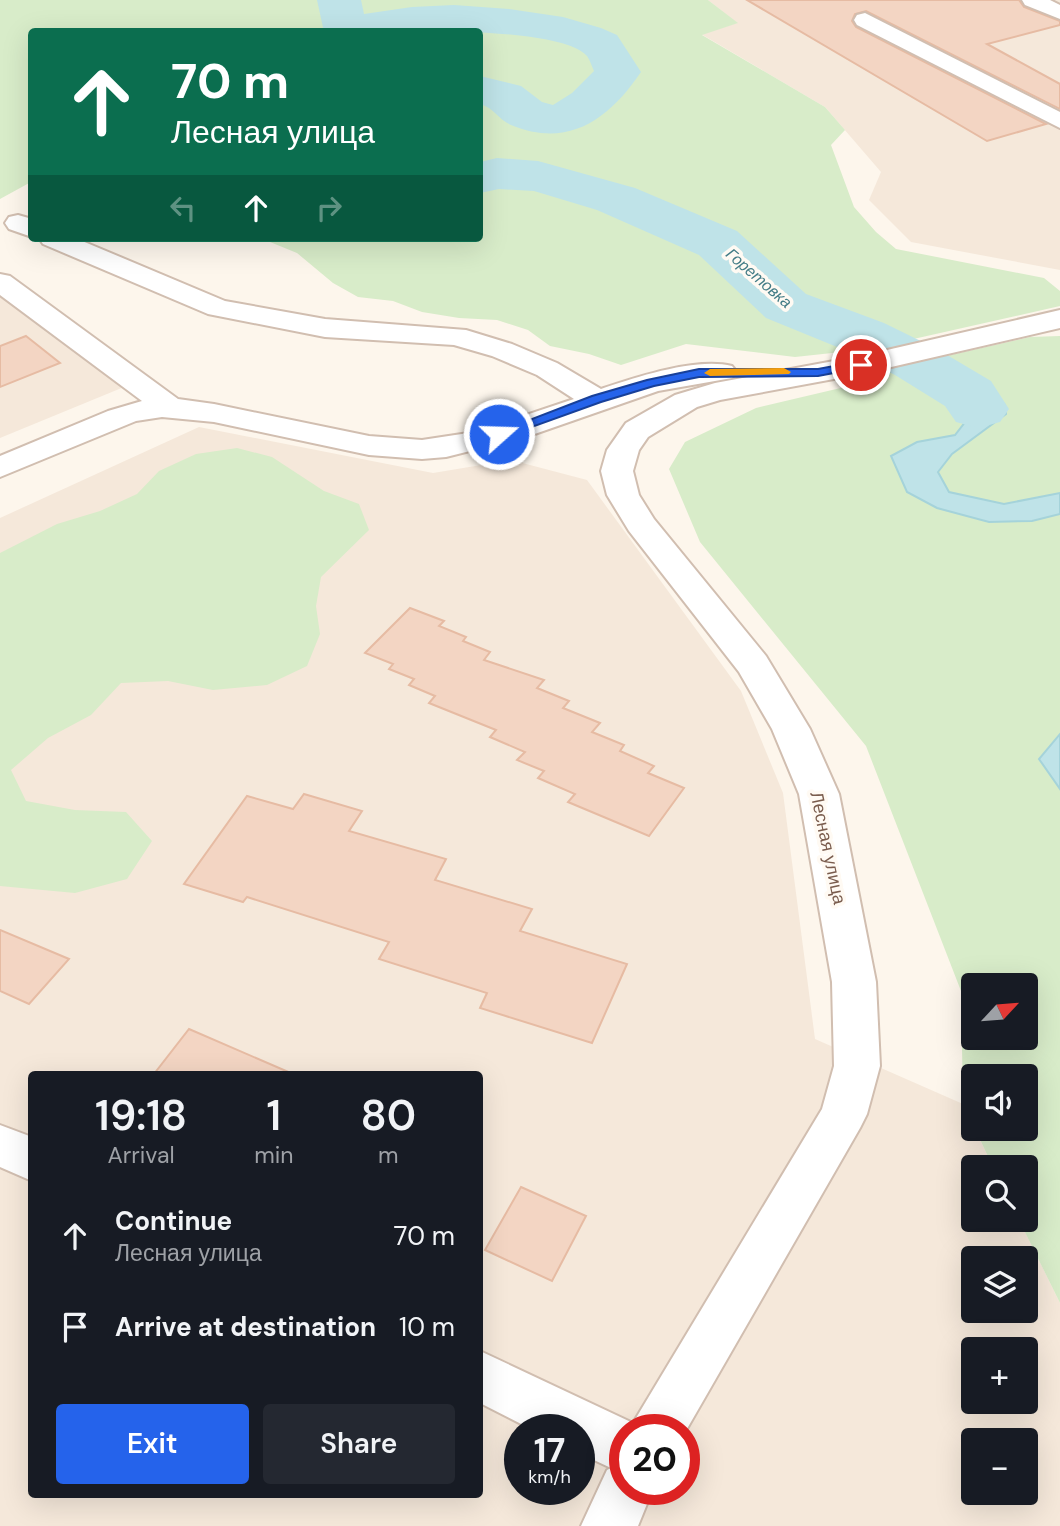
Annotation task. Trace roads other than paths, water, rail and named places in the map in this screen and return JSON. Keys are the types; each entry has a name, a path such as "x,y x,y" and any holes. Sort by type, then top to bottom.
{"street":[{"path":"1033,0 1060,13"},
{"path":"865,20 1060,121"},
{"path":"61,242 218,308 325,328 456,336 547,369 596,399"},
{"path":"0,282 172,409"},
{"name":"Лесная улица","path":"666,1414 844,1114 857,1066 854,982 819,794 791,729 753,665 641,524 623,495 617,471 623,450 637,430 686,401 727,390 861,365 1060,319"},
{"path":"0,467 138,411 172,409 212,413 407,450 446,448 499,434 652,382 699,373 818,373"},
{"path":"0,1145 28,1158"},
{"path":"483,1377 609,1439"},
{"path":"609,1526 619,1505"}],"water":[{"path":"933,359 985,384 1005,405 1006,414 952,454 938,472 949,492 1004,504 1060,493 1060,514 1032,521 989,522 937,508 907,492 891,456 917,442 955,435 969,417 945,392 900,366"},
{"path":"1060,734 1060,789 1039,759"}],"waterway":[{"name":"Горетовка","path":"339,0 344,28"},
{"name":"Горетовка","path":"344,28 431,19 481,20 538,26 585,37 601,45 618,72 579,111 555,120 527,114 508,98 483,91"},
{"name":"Горетовка","path":"483,177 497,173 538,176 616,199 718,243 786,306 863,336 916,362 969,394 978,409"}]}
